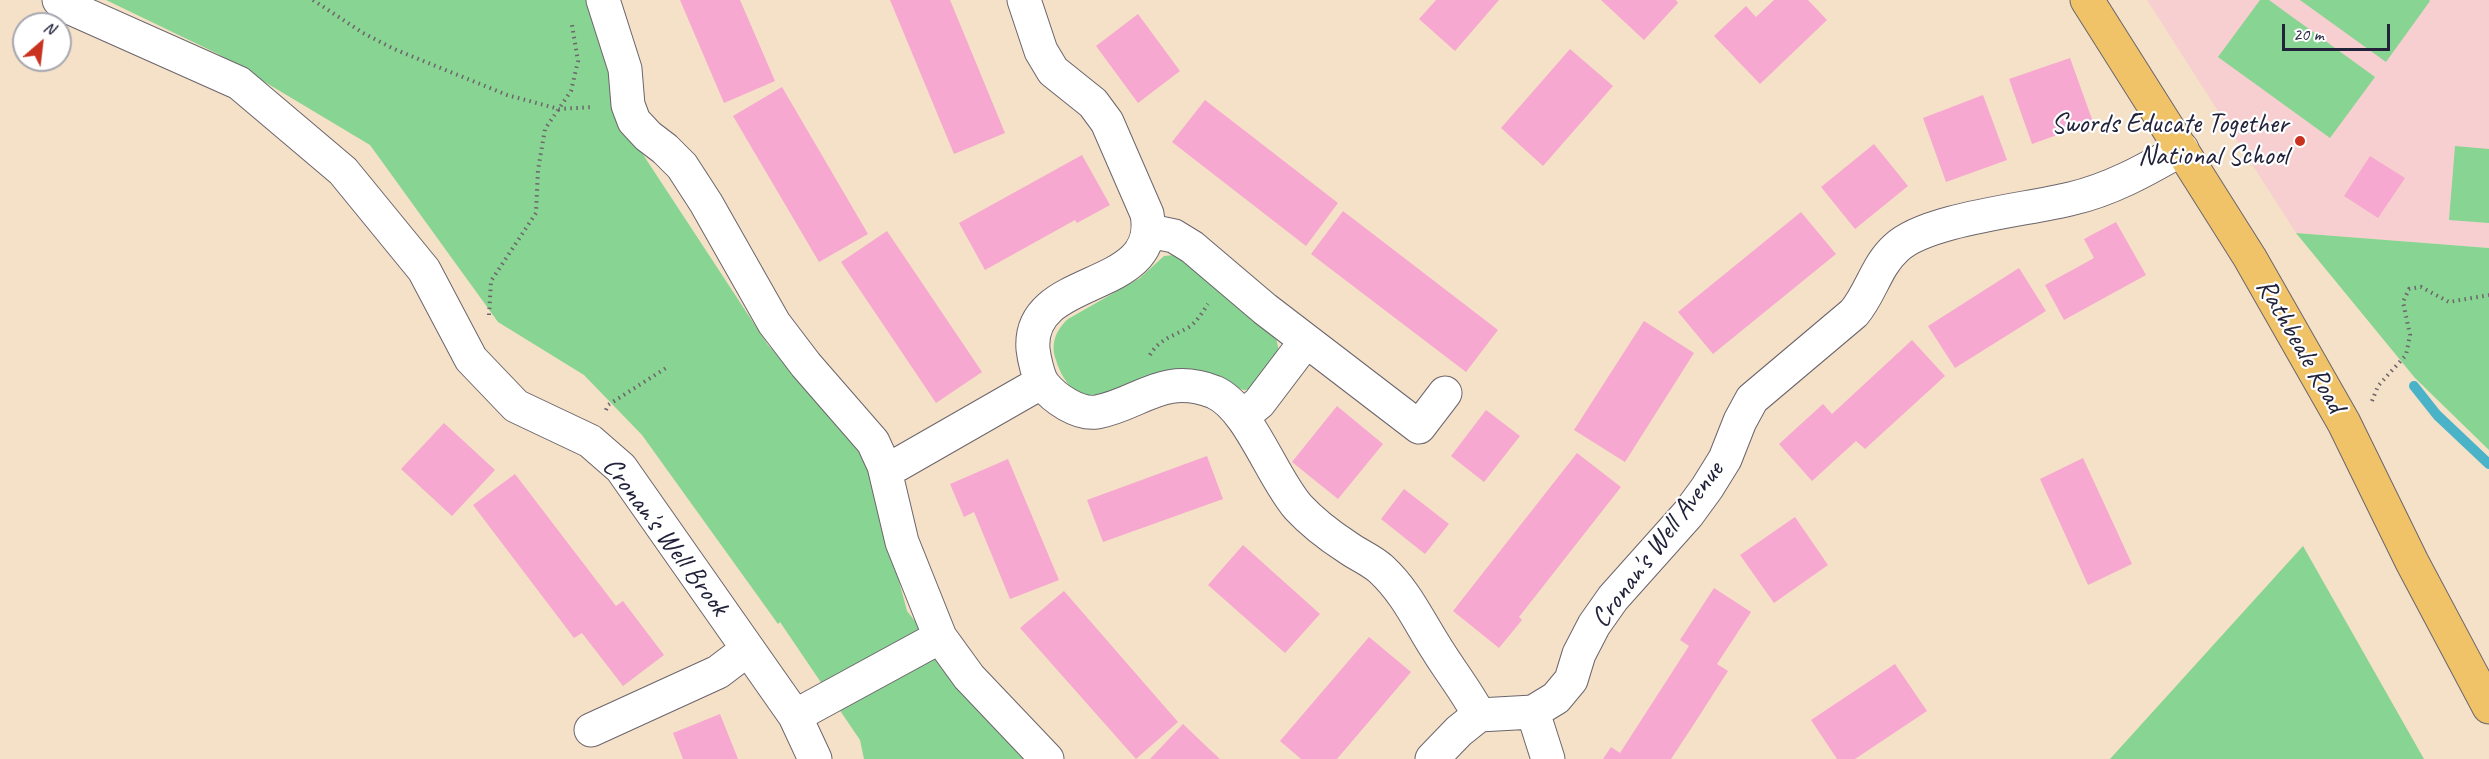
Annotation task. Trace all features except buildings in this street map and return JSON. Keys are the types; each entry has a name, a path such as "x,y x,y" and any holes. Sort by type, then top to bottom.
{"main road":[{"name":"Rathbeale Road","path":"2087,0 2250,258 2344,423 2412,562 2489,707"}],"street":[{"name":"Cronan's Well Brook","path":"59,0 239,83 343,171 424,270 471,359 516,406 590,441 621,468 795,716 815,759"},
{"path":"603,0 625,69 628,105 634,121 682,166 706,203 774,323 806,365 873,442 884,466 902,542 940,637 969,677 1047,759"},
{"path":"1024,0 1041,51 1053,72 1093,103 1107,122 1147,214 1150,231 1146,244 1138,257 1116,272 1057,301 1042,314 1035,329 1033,349 1042,382 1055,396 1073,408 1094,413 1112,408 1151,390 1179,386 1214,392 1232,403 1243,416 1282,487 1299,508 1346,546 1380,568 1404,594 1479,715"},
{"name":"Cronan's Well Avenue","path":"1533,712 1556,698 1571,680 1579,654 1613,598 1688,514 1707,488 1725,459 1740,421 1752,399 1768,383 1854,313 1864,301 1881,266 1896,247 1921,232 2102,190 2140,174 2181,149"},
{"path":"1150,231 1174,236 1192,247 1306,341 1419,427 1445,393"},
{"path":"1243,416 1259,402 1306,341"},
{"path":"884,466 897,465 1042,382"},
{"path":"795,716 940,637"},
{"path":"591,730 718,672 747,650"},
{"path":"1432,759 1459,731 1479,715 1533,712 1548,759"}],"path":[{"path":"313,0 363,33 394,50 507,94 559,109 628,105"},
{"path":"488,324 492,281 536,213 538,170 544,129 571,91 578,61 571,16"},
{"path":"1151,390 1146,362 1154,348 1170,335 1191,326 1214,294 1229,278"},
{"path":"2368,411 2378,386 2406,355 2410,334 2403,302 2409,288 2421,287 2449,302 2489,295"},
{"path":"602,416 609,405 666,368"}],"shaded area":[{"path":"2147,0 2489,0 2489,248 2296,233"}],"green space":[{"path":"106,0 591,0 621,121 768,345 864,450 907,611 1024,759 864,759 860,740 780,622 778,624 642,435 584,375 498,322 370,145 218,54"},
{"path":"2260,0 2269,0 2375,77 2330,138 2218,57"},
{"path":"2300,0 2429,0 2430,1 2386,62"},
{"path":"2455,146 2489,149 2489,223 2449,220"},
{"path":"2296,233 2489,248 2489,450 2415,378"},
{"path":"1174,255 1185,259 1276,338 1279,351 1255,389 1244,390 1235,387 1120,392 1092,396 1076,392 1063,377 1054,354 1055,338 1060,328 1068,319 1140,278 1164,256"},
{"path":"2303,546 2424,759 2110,759"}],"waterway":[{"path":"2414,386 2437,415 2489,464"}],"place":[{"name":"Swords Educate Together National School","path":"2300,141"}]}
